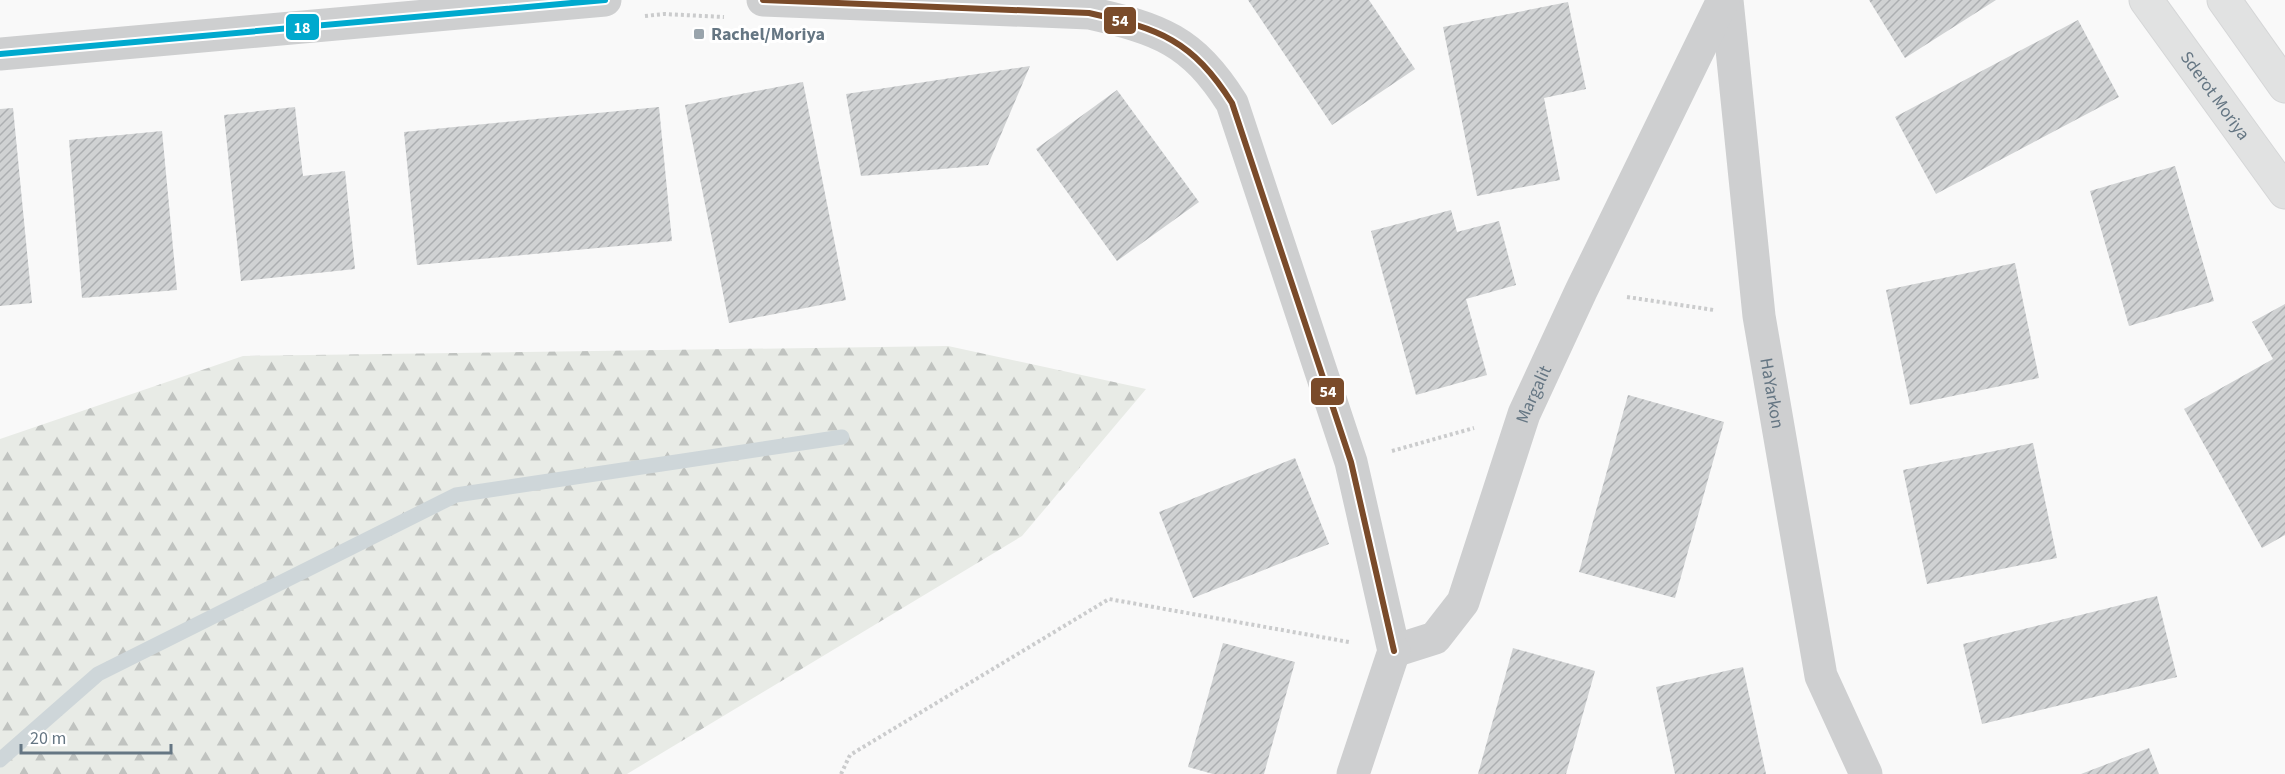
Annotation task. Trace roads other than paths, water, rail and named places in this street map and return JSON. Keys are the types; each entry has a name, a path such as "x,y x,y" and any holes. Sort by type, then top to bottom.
{"main road":[{"name":"Sderot Moriya","path":"2146,0 2285,192"},
{"path":"2224,0 2285,86"}],"street":[{"path":"0,54 605,0"},
{"path":"763,0 1089,13 1126,22 1166,36 1188,51 1213,73 1232,103 1351,462 1394,651 1353,774"},
{"name":"Margalit","path":"1394,651 1435,638 1462,602 1524,414 1581,291 1725,0"},
{"name":"HaYarkon","path":"1725,0 1760,316 1821,676 1866,774"}],"waterway":[{"path":"0,760 98,674 456,495 842,437"}],"place":[{"name":"Rachel/Moriya","path":"699,34"}]}
